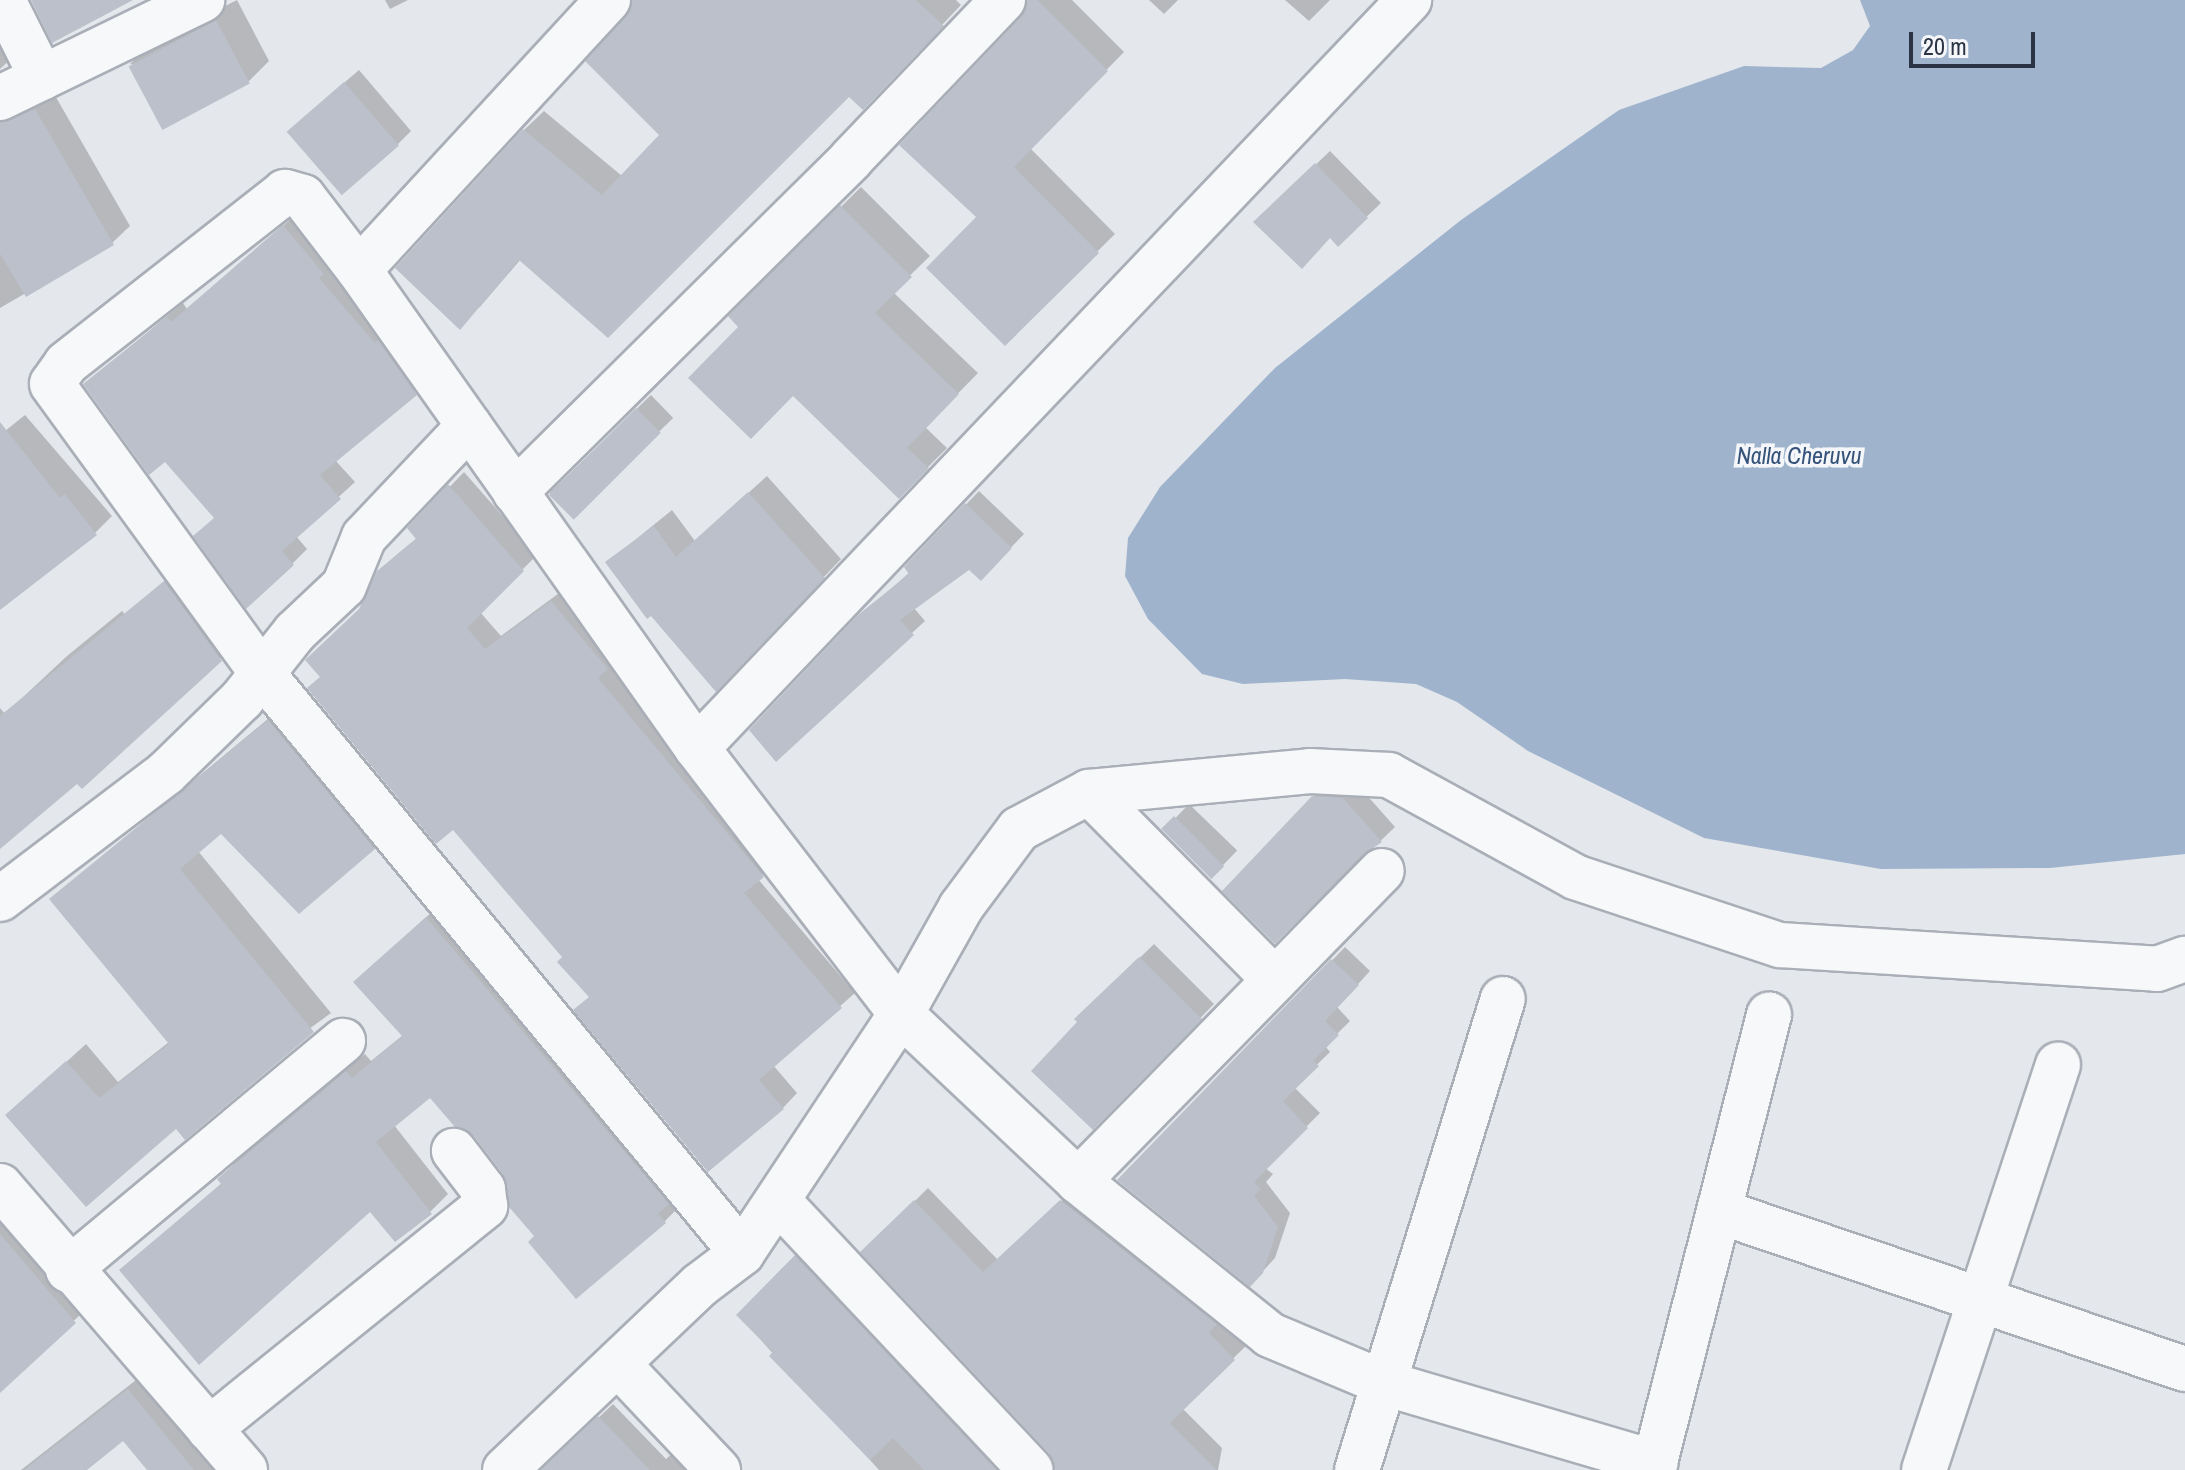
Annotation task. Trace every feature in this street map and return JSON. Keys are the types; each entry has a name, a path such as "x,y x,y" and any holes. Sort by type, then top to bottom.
{"street":[{"path":"3,0 42,78"},
{"path":"0,98 202,0"},
{"path":"359,270 608,0"},
{"path":"515,492 851,159 1003,0"},
{"path":"697,748 1409,0"},
{"path":"742,1253 261,672 52,384 66,364 285,192 303,197 359,270 697,748 901,1014 1078,1181 1270,1335 1384,1383 1654,1467 1769,1015"},
{"path":"0,899 166,773 242,699 261,672 344,586 364,537 469,426"},
{"path":"505,1470 742,1253 780,1203 901,1014 961,907 1019,829 1089,792 1310,771 1389,775 1575,877 1780,945 2157,969 2185,959"},
{"path":"1089,792 1275,980"},
{"path":"1078,1181 1382,871"},
{"path":"1357,1470 1503,999"},
{"path":"68,1270 343,1041"},
{"path":"1924,1470 1976,1302 2058,1065"},
{"path":"209,1429 485,1206 483,1189 454,1151"},
{"path":"0,1186 68,1270 245,1470"},
{"path":"780,1203 1031,1470"},
{"path":"1721,1212 1976,1302 2185,1369"},
{"path":"618,1364 718,1470"}],"water":[{"name":"Nalla Cheruvu","path":"1860,0 2185,0 2185,854 2050,868 1881,869 1704,838 1528,751 1457,702 1416,684 1345,679 1243,684 1202,674 1148,619 1125,576 1128,538 1160,487 1275,368 1461,220 1619,110 1744,66 1821,68 1853,50 1870,26"}],"building":[{"path":"31,0 133,0 52,43"},
{"path":"632,0 916,0 944,26 863,110 849,97 608,338 519,260 460,330 395,268 523,129 602,195 659,135 585,61 626,17"},
{"path":"1027,0 1037,0 1108,71 1014,167 1099,253 1005,346 926,268 976,217 899,145 1021,17"},
{"path":"216,20 250,84 162,130 129,66"},
{"path":"344,82 399,145 342,195 287,132"},
{"path":"35,109 114,245 26,297 0,254 0,123"},
{"path":"1315,163 1368,218 1338,247 1330,238 1302,269 1253,222"},
{"path":"840,205 912,277 875,313 959,394 907,448 929,468 899,499 793,396 751,439 688,378 738,327 728,316"},
{"path":"283,225 324,274 319,278 375,343 378,340 417,395 320,475 341,499 282,551 294,565 246,609 193,536 214,518 165,462 149,475 83,384 167,317 171,322"},
{"path":"636,408 661,433 574,520 549,495"},
{"path":"0,422 60,498 65,494 97,535 0,610"},
{"path":"448,484 524,571 467,628 485,649 551,601 608,669 598,678 764,877 744,893 842,1008 759,1080 784,1109 708,1172 573,1010 589,997 557,962 562,957 453,830 436,844 307,688 320,677 305,660 359,609 377,571 416,539 407,528"},
{"path":"748,492 825,578 716,692 651,616 647,619 605,562 654,526 676,557"},
{"path":"965,503 1012,548 981,581 969,570 900,620 914,635 776,762 749,730 858,615 909,574 904,567"},
{"path":"164,581 222,661 82,789 77,784 0,849 0,716"},
{"path":"268,720 375,849 299,914 221,834 180,869 314,1032 185,1140 176,1129 86,1207 5,1115 66,1061 99,1098 169,1044 49,899"},
{"path":"1312,796 1343,798 1382,842 1364,854 1275,944 1222,891"},
{"path":"1174,816 1224,866 1211,879 1161,829"},
{"path":"426,917 669,1204 658,1214 666,1223 576,1299 528,1242 534,1236 509,1207 503,1174 474,1136 455,1127 430,1098 376,1142 432,1214 395,1242 370,1212 199,1365 119,1270 221,1184 217,1179 346,1071 352,1078 402,1036 353,982"},
{"path":"1139,957 1202,1019 1093,1130 1031,1071 1077,1022 1074,1019"},
{"path":"1331,959 1359,985 1325,1021 1339,1035 1313,1061 1319,1066 1283,1101 1308,1128 1254,1182 1261,1189 1254,1196 1278,1227 1263,1273 1250,1287 1117,1180"},
{"path":"914,1200 983,1272 1060,1200 1217,1324 1209,1333 1235,1360 1170,1423 1217,1470 1055,1470 1049,1453 860,1252"},
{"path":"0,1234 76,1323 0,1393"},
{"path":"795,1255 997,1470 924,1470 893,1438 870,1460 769,1356 773,1352 736,1315"},
{"path":"128,1389 194,1470 147,1470 123,1441 87,1470 24,1470"},
{"path":"598,1416 650,1470 541,1470"}]}
